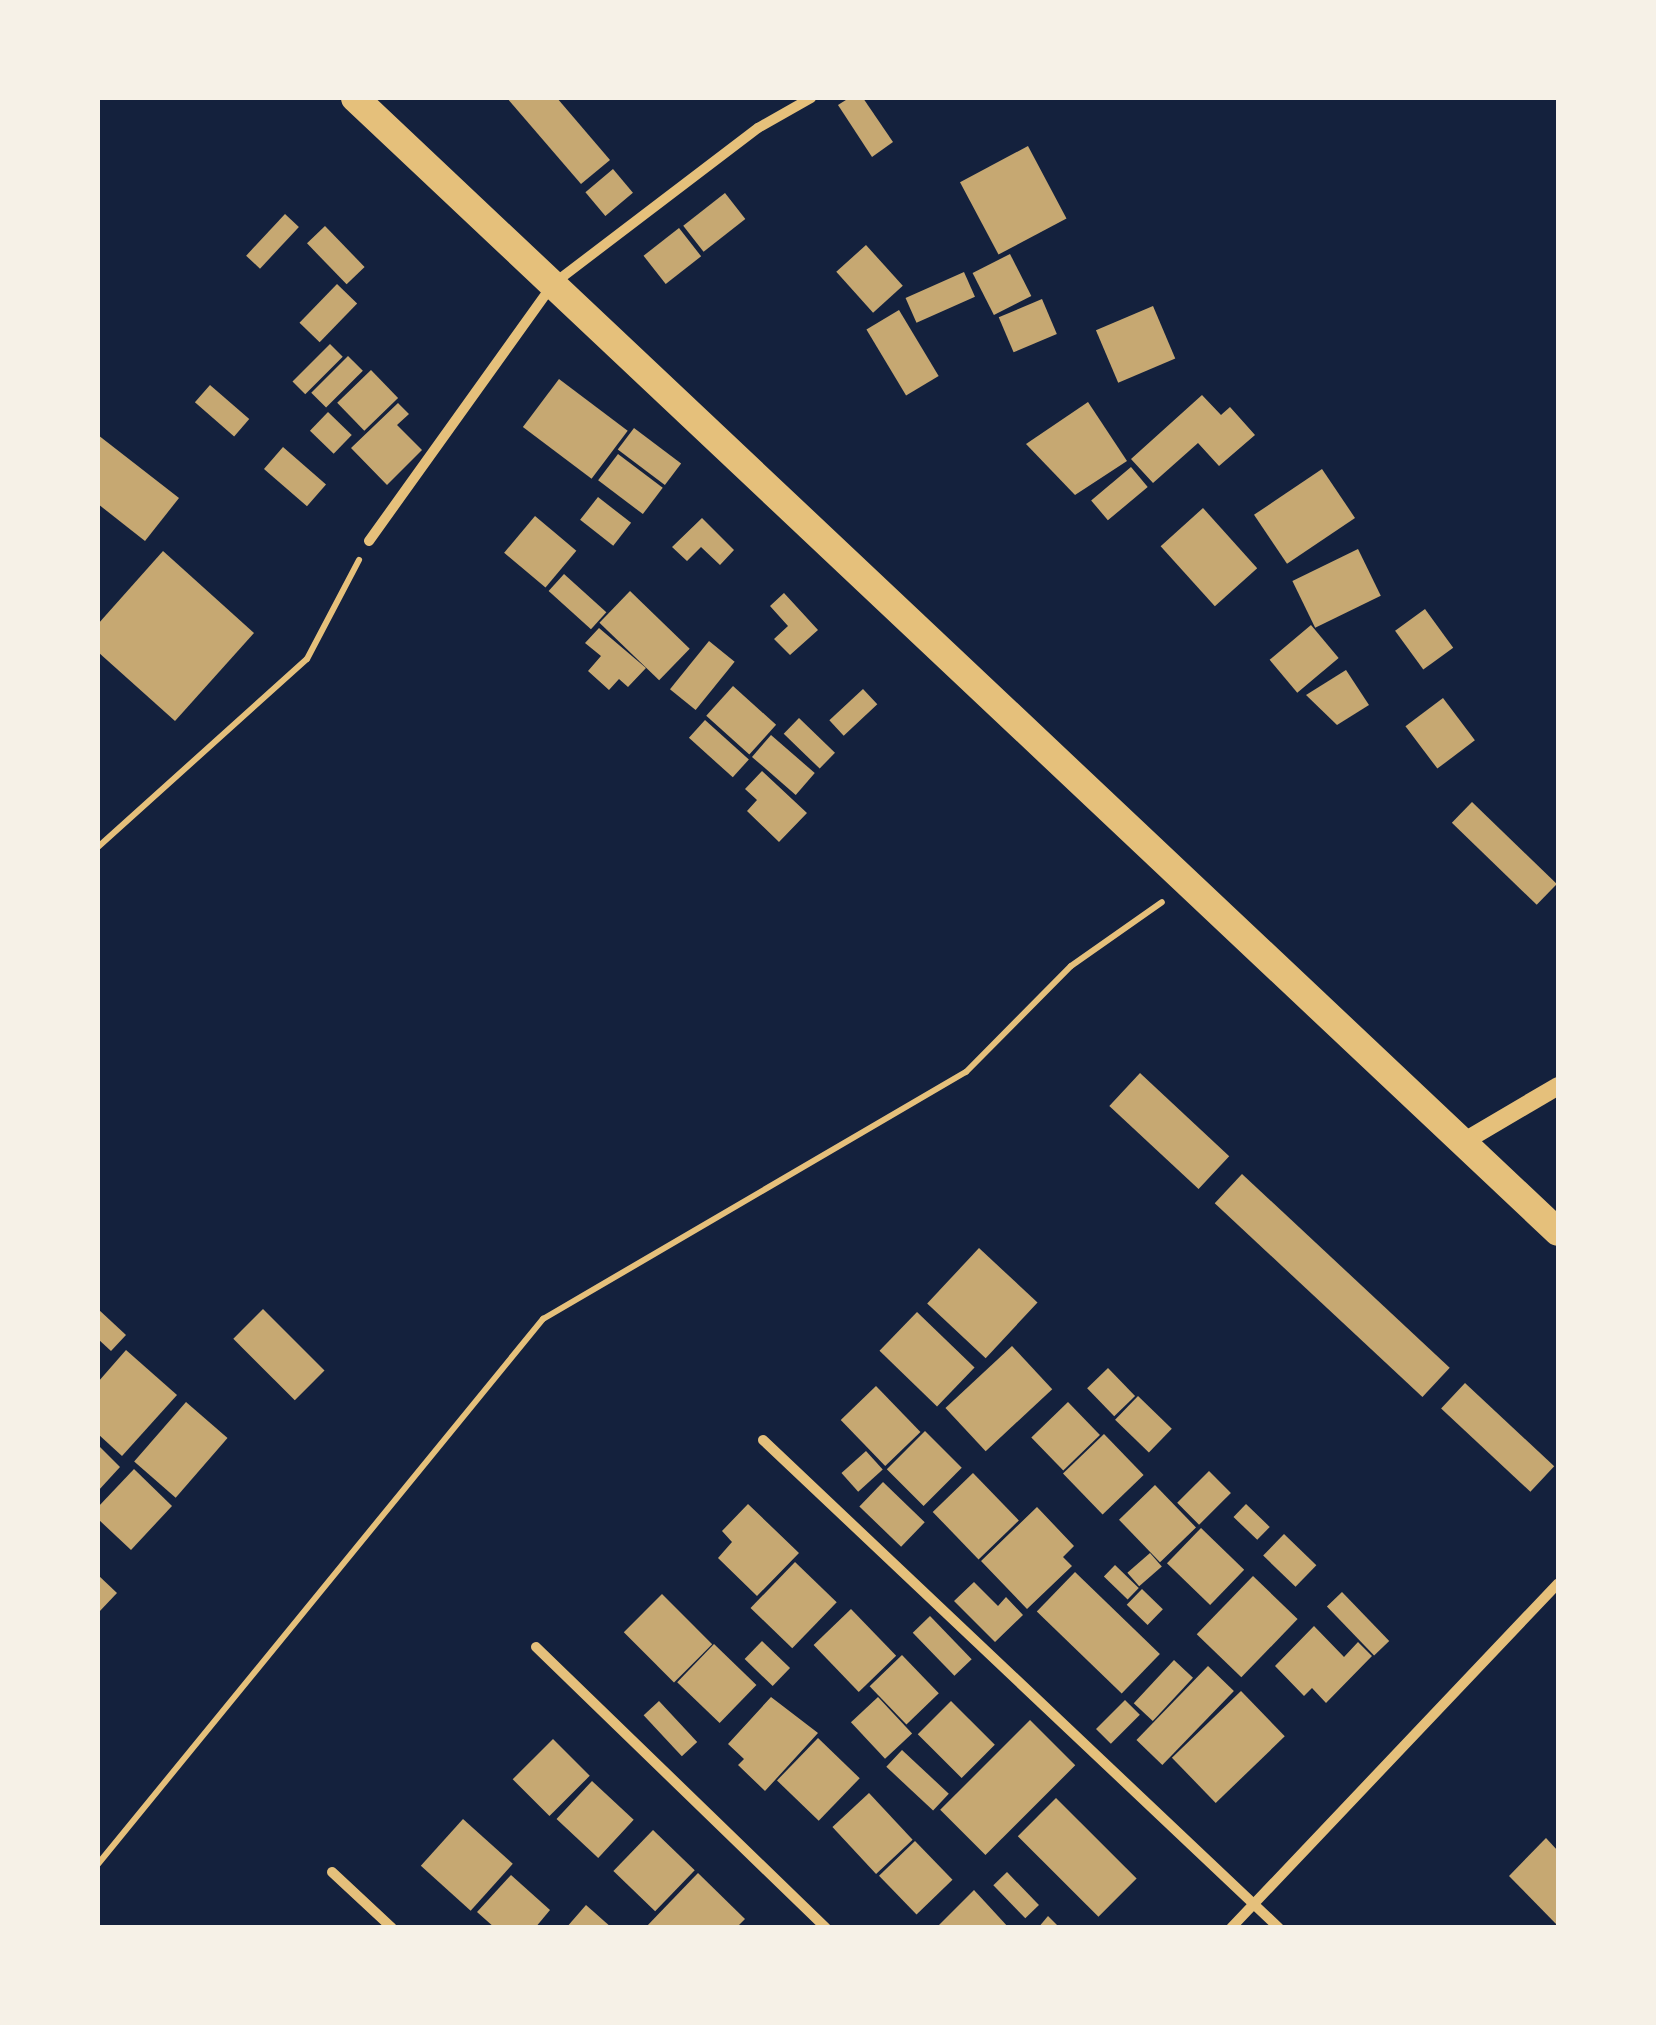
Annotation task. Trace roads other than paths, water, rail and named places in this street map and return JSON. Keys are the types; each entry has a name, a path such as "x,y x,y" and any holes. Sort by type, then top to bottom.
{"highway":[{"path":"355,98 1558,1232"}],"street":[{"path":"369,541 553,284 758,128 811,98"},
{"path":"1464,1142 1558,1086"},
{"path":"762,1440 1279,1928"},
{"path":"1231,1928 1558,1584"},
{"path":"536,1646 826,1928"},
{"path":"332,1872 392,1928"}]}
